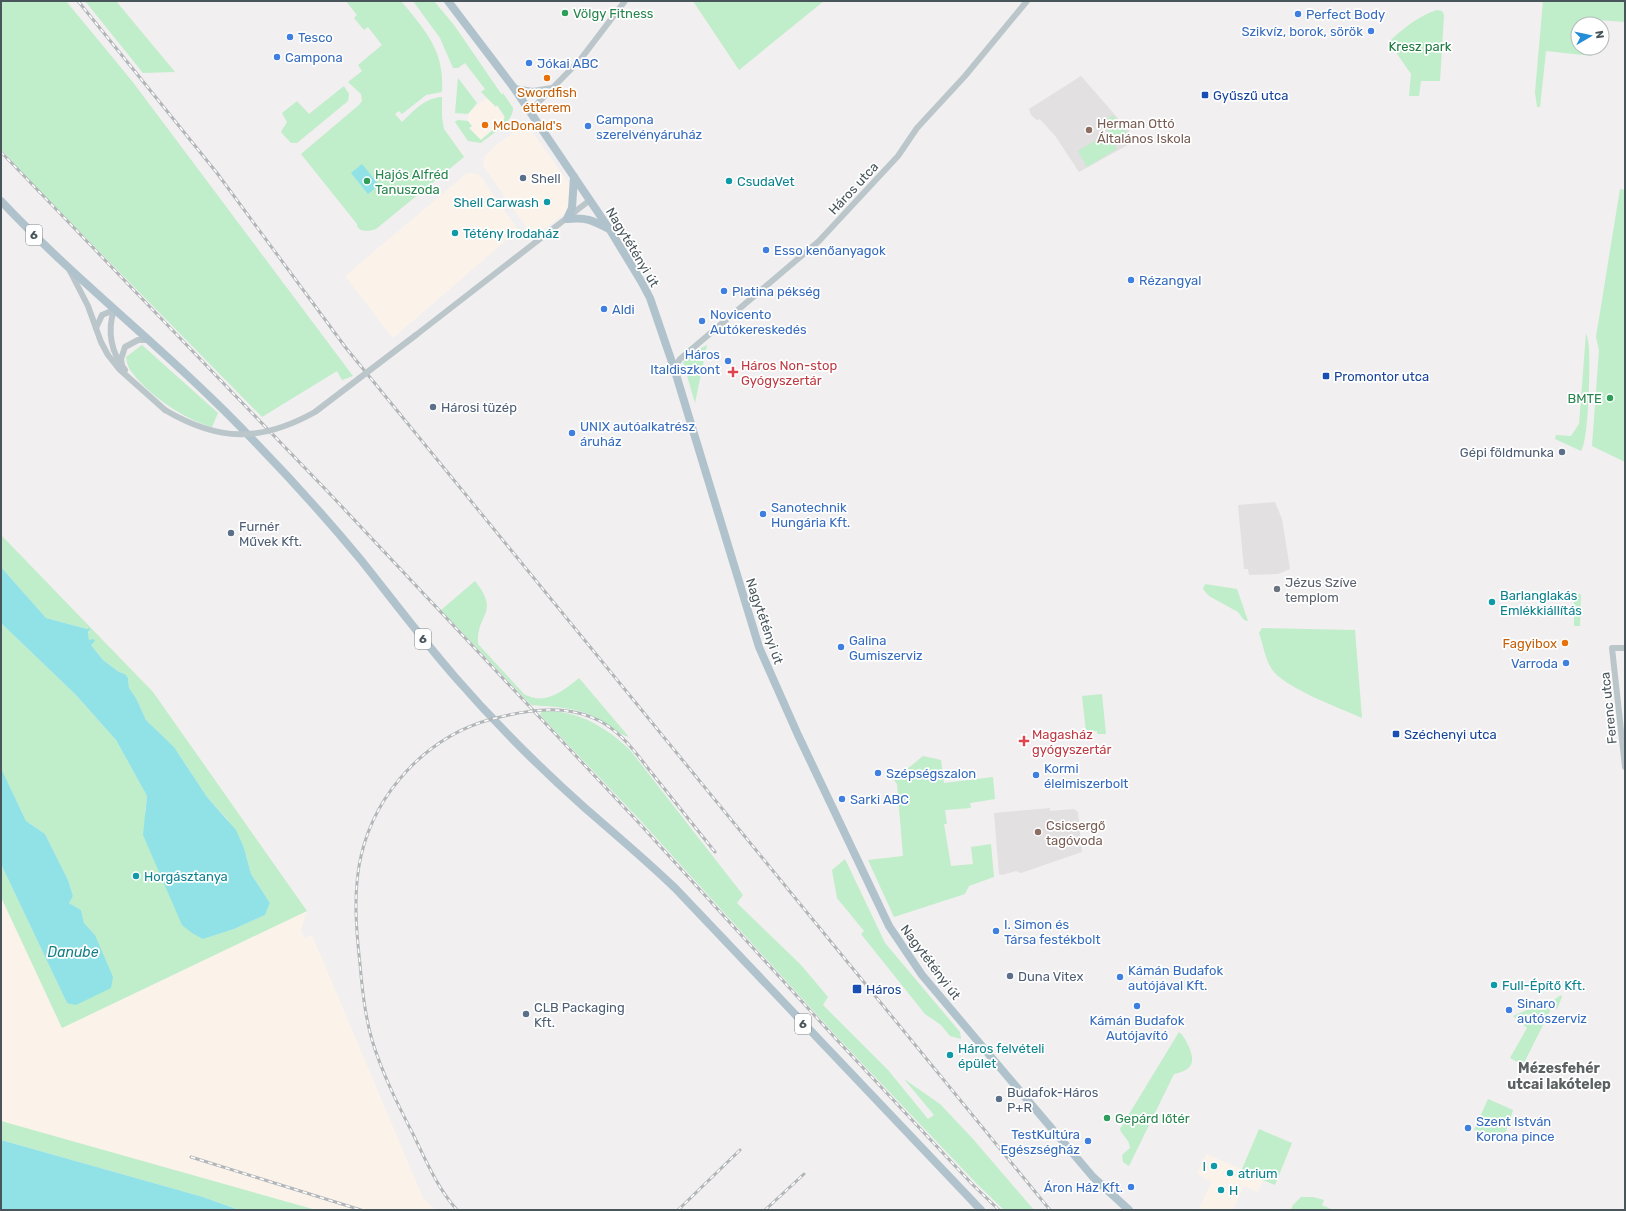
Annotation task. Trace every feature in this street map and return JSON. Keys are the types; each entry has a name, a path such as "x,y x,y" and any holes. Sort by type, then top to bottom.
{"main road":[{"name":"Nagytétényi út","path":"448,1 530,111 610,230 650,298 674,368 762,655 889,926 922,975 1008,1077 1094,1177 1129,1210"},
{"path":"574,177 572,208 567,219 590,219 610,230"},
{"name":"6","path":"1,201 114,310 217,402 313,504 360,559 432,649 488,713 541,767 585,808 635,850 675,888 982,1210"}],"street":[{"path":"530,111 590,49 625,1"},
{"name":"Háros utca","path":"674,368 683,356 819,241 898,156 917,128 965,76 1027,1"},
{"path":"514,88 533,91 552,88"},
{"path":"69,268 88,306 96,329 108,355 119,369 166,410 183,420 215,432 238,434 258,433 297,422 315,412 590,200"},
{"path":"114,310 111,321 111,339 115,354 122,367 133,381"},
{"path":"96,329 97,323 102,314 114,310"},
{"path":"122,367 121,359 125,347 138,340 148,340"},
{"name":"Ferenc utca","path":"1625,648 1612,648 1625,767"}],"shaded area":[{"name":"Herman Ottó Általános Iskola","path":"1081,76 1137,140 1079,172 1056,137 1040,119 1037,120 1031,115 1029,109"},
{"path":"488,97 496,105 505,119 480,140 469,128 472,126 468,121 468,114"},
{"path":"528,126 571,186 571,203 567,212 544,229 534,230 526,227 484,167 483,163 484,157 499,143 519,128"},
{"path":"472,173 480,175 518,230 393,338 345,276 466,174"},
{"path":"1275,502 1282,519 1290,569 1278,574 1249,575 1248,569 1244,569 1238,505"},
{"name":"Csicsergő tagóvoda","path":"1050,808 1050,811 1074,809 1078,812 1082,852 1021,873 1016,871 1002,875 999,874 994,813"},
{"path":"1,897 62,1028 307,911 301,930 304,939 312,935 423,1198 436,1210 316,1210 1,1121"},
{"path":"1259,1129 1292,1143 1275,1185 1263,1180 1258,1192 1244,1186 1233,1210 1198,1210 1212,1182 1197,1174 1206,1154 1241,1169"}],"green space":[{"path":"1,1 66,1 132,81 353,376 342,380 337,371 262,417 32,183 1,149"},
{"path":"85,1 116,1 175,72 143,73"},
{"path":"346,1 401,1 418,22 432,42 437,53 442,78 442,92 426,95 402,114 399,111 395,114 402,122 425,102 442,97 442,117 444,129 464,157 376,229 370,231 359,229 357,224 301,154 362,101 361,94 348,82 362,71 358,65 382,45 368,27 364,30 354,18 357,15"},
{"path":"413,1 434,1 454,25 502,95 503,93 513,108 510,118 506,123 481,143 468,141 455,122 458,120 468,121 472,126 469,128 481,140 502,122 505,117 497,105 496,107 481,92 485,89 465,63 458,68 453,68 440,38"},
{"path":"693,1 824,1 739,70"},
{"path":"1543,1 1625,1 1625,22 1610,21 1610,16 1570,16 1570,54 1546,51 1540,107 1537,107 1535,92"},
{"name":"Kresz park","path":"1437,10 1442,11 1444,15 1440,81 1421,81 1419,96 1409,96 1411,74 1389,42 1424,15"},
{"path":"458,78 477,103 468,114 455,113"},
{"path":"344,86 349,94 348,101 297,143 291,143 281,132 287,122 282,113 297,101 309,114"},
{"path":"1113,115 1130,137 1119,145 1102,123"},
{"path":"1108,133 1117,149 1087,167 1078,151"},
{"path":"1620,189 1625,190 1625,462 1592,446 1599,350 1596,337"},
{"path":"1586,333 1589,349 1588,403 1586,433 1581,451 1555,439 1556,435 1571,436 1579,424"},
{"path":"142,345 218,413 212,427 190,419 167,405 138,380 129,368 126,357"},
{"path":"707,345 695,403 683,362 699,349"},
{"path":"1,535 153,692 307,911 62,1028 1,897 1,864 67,1003 95,935 84,923 81,910 69,903 73,896 68,880 45,834 26,821 1,768 1,623 76,695 116,740 147,796 145,812 203,939 234,929 265,915 270,903 251,874 244,848 227,819 207,797 174,747 146,720 136,698 129,688 128,678 125,674 119,672 103,660 91,645 88,636 89,628 87,629 46,618 1,567"},
{"path":"475,581 483,592 487,607 478,634 478,644 524,694 532,697 546,698 567,688 579,678 629,737 589,714 565,708 531,705 441,610"},
{"path":"1205,584 1237,589 1248,621 1244,620 1238,612 1209,596 1203,589"},
{"path":"1574,594 1581,594 1580,626 1574,626"},
{"path":"1262,628 1355,630 1362,718 1299,690 1277,675 1271,668 1266,655 1259,633"},
{"path":"1102,694 1106,734 1097,734 1097,731 1086,732 1082,696"},
{"path":"542,711 567,713 590,721 611,734 630,750 743,895 737,903 801,965 828,997 823,1005 888,1070 928,1119 934,1115 904,1079 940,1104 973,1139 1034,1210 1004,1210 976,1183 839,1039 640,820 540,715"},
{"path":"923,756 941,760 944,783 993,777 995,799 970,803 971,808 945,810 947,824 944,824 951,866 973,864 971,847 991,844 994,877 969,886 965,894 894,917 868,860 903,856 897,784 894,780"},
{"path":"845,859 885,943 960,1032 961,1039 950,1036 941,1025 925,1014 861,934 864,931 837,898 832,870"},
{"path":"1561,995 1562,997 1557,1009 1552,1007 1523,1065 1510,1058 1527,1028 1513,1016 1536,1006 1539,1010"},
{"path":"1179,1032 1185,1039 1192,1056 1191,1064 1189,1068 1174,1074 1129,1166 1123,1162 1122,1155 1130,1148 1127,1139 1122,1134 1120,1129"},
{"path":"1488,1099 1513,1110 1503,1140 1474,1130"},
{"path":"1,1121 316,1210 239,1210 203,1197 1,1140"},
{"path":"1259,1129 1292,1143 1275,1185 1241,1171"},
{"path":"1301,1197 1313,1197 1324,1200 1322,1205 1333,1210 1291,1210 1293,1205"}],"water":[{"path":"362,164 379,185 368,194 351,173"},
{"path":"1,567 46,618 87,629 89,628 89,640 94,639 95,641 91,645 103,660 119,672 125,674 128,678 129,688 136,698 146,720 174,747 207,797 236,830 244,848 251,874 270,903 265,915 234,929 203,939 182,925 143,835 147,796 116,740 76,695 1,623"},
{"name":"Danube","path":"1,768 26,821 45,834 68,880 73,896 69,903 81,910 84,923 95,935 113,977 111,988 76,1005 67,1003 1,864"},
{"path":"1,1140 203,1197 239,1210 1,1210"}],"railway":[{"path":"78,1 217,173 346,348 1050,1210"},
{"path":"1,152 330,494 638,822 837,1040 973,1185 999,1210"},
{"path":"457,1210 450,1202 433,1174 402,1113 381,1065 367,1022 356,924 358,869 368,832 392,789 408,770 426,753 447,738 469,727 506,715 535,711 550,710 578,713 592,717 613,729 620,735 715,852"},
{"path":"678,1210 740,1150"},
{"path":"191,1157 361,1210"},
{"path":"765,1210 804,1174"}],"place":[{"name":"Völgy Fitness","path":"565,13"},
{"name":"Perfect Body","path":"1298,14"},
{"name":"Szikvíz, borok, sörök","path":"1371,31"},
{"name":"Tesco","path":"290,37"},
{"name":"Campona","path":"277,57"},
{"name":"Jókai ABC","path":"529,63"},
{"name":"Swordfish étterem","path":"547,78"},
{"name":"Gyűszű utca","path":"1205,95"},
{"name":"McDonald's","path":"485,125"},
{"name":"Campona szerelvényáruház","path":"588,126"},
{"name":"Herman Ottó Általános Iskola","path":"1089,130"},
{"name":"Shell","path":"523,178"},
{"name":"Hajós Alfréd Tanuszoda","path":"367,181"},
{"name":"CsudaVet","path":"729,181"},
{"name":"Shell Carwash","path":"547,202"},
{"name":"Tétény Irodaház","path":"455,233"},
{"name":"Esso kenőanyagok","path":"766,250"},
{"name":"Rézangyal","path":"1131,280"},
{"name":"Platina pékség","path":"724,291"},
{"name":"Aldi","path":"604,309"},
{"name":"Novicento Autókereskedés","path":"702,321"},
{"name":"Háros Italdiszkont","path":"728,361"},
{"name":"Háros Non-stop Gyógyszertár","path":"733,372"},
{"name":"Promontor utca","path":"1326,376"},
{"name":"BMTE","path":"1610,398"},
{"name":"Hárosi tüzép","path":"433,407"},
{"name":"UNIX autóalkatrész áruház","path":"572,433"},
{"name":"Gépi földmunka","path":"1562,452"},
{"name":"Sanotechnik Hungária Kft.","path":"763,514"},
{"name":"Furnér Művek Kft.","path":"231,533"},
{"name":"Jézus Szíve templom","path":"1277,589"},
{"name":"Barlanglakás Emlékkiállítás","path":"1492,602"},
{"name":"Fagyibox","path":"1565,643"},
{"name":"Galina Gumiszerviz","path":"841,647"},
{"name":"Varroda","path":"1566,663"},
{"name":"Széchenyi utca","path":"1396,734"},
{"name":"Magasház gyógyszertár","path":"1024,741"},
{"name":"Szépségszalon","path":"878,773"},
{"name":"Kormi élelmiszerbolt","path":"1036,775"},
{"name":"Sarki ABC","path":"842,799"},
{"name":"Csicsergő tagóvoda","path":"1038,832"},
{"name":"Horgásztanya","path":"136,876"},
{"name":"I. Simon és Társa festékbolt","path":"996,931"},
{"name":"Duna Vitex","path":"1010,976"},
{"name":"Kámán Budafok autójával Kft.","path":"1120,977"},
{"name":"Full-Építő Kft.","path":"1494,985"},
{"name":"Háros","path":"857,989"},
{"name":"Kámán Budafok Autójavító","path":"1137,1006"},
{"name":"Sinaro autószerviz","path":"1509,1010"},
{"name":"CLB Packaging Kft.","path":"526,1014"},
{"name":"Háros felvételi épület","path":"950,1055"},
{"name":"Budafok-Háros P+R","path":"999,1099"},
{"name":"Gepárd lőtér","path":"1107,1118"},
{"name":"Szent István Korona pince","path":"1468,1128"},
{"name":"TestKultúra Egészségház","path":"1088,1141"},
{"name":"I","path":"1214,1166"},
{"name":"atrium","path":"1230,1173"},
{"name":"Áron Ház Kft.","path":"1131,1187"},
{"name":"H","path":"1221,1190"}],"district":[{"name":"Mézesfehér utcai lakótelep","path":"1559,1076"}]}
